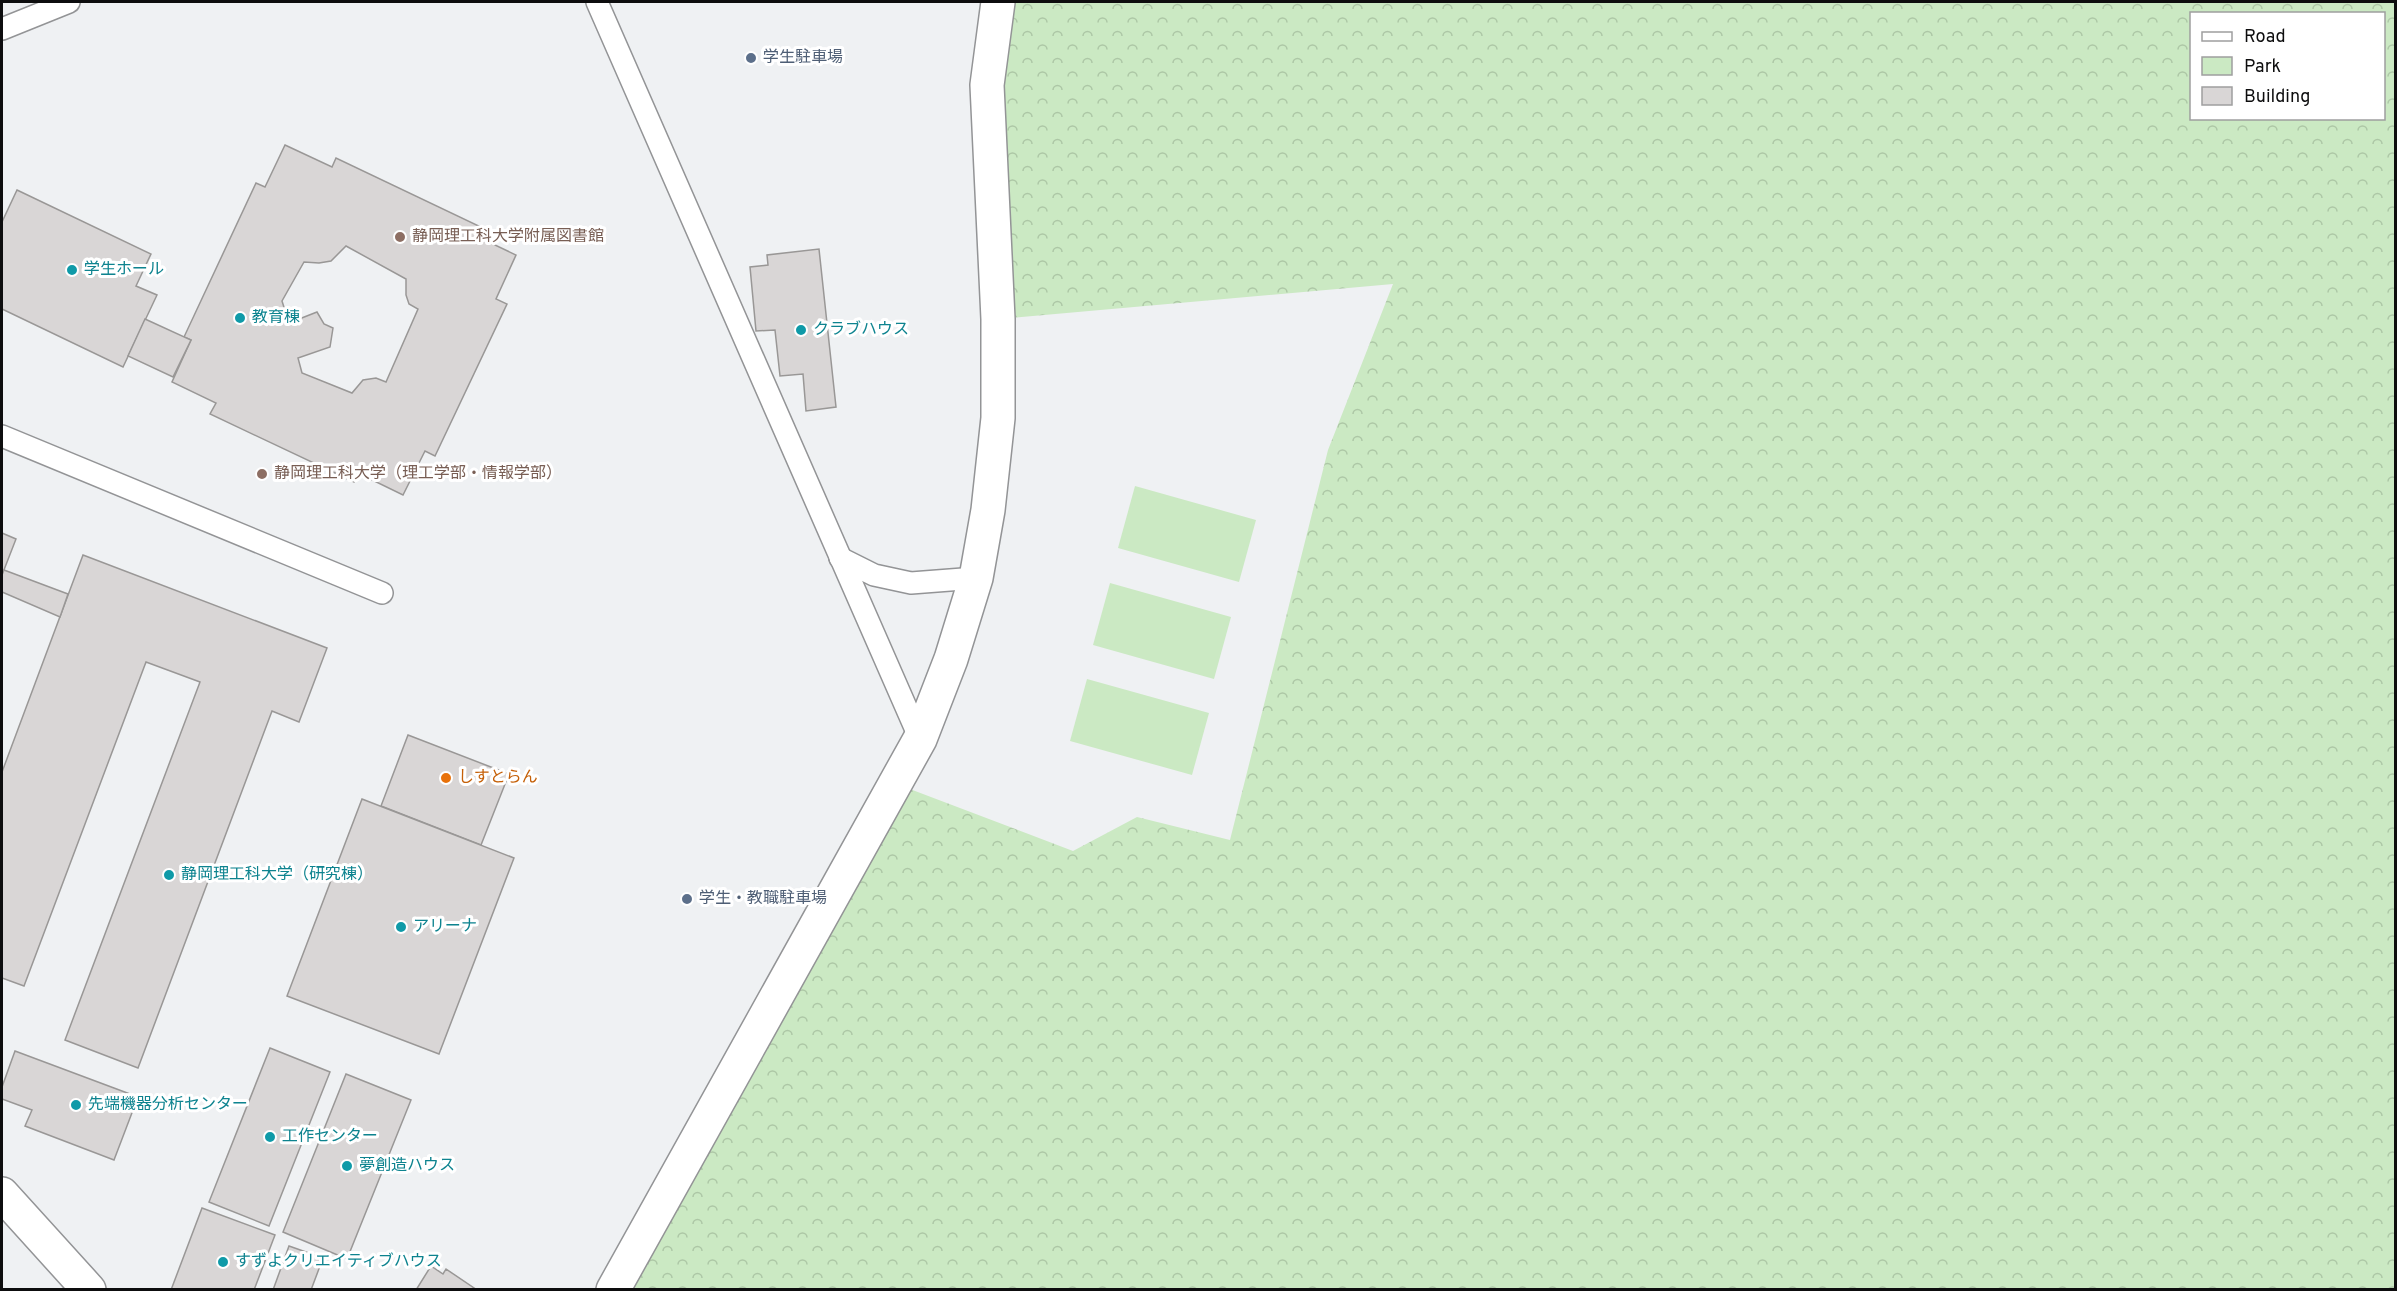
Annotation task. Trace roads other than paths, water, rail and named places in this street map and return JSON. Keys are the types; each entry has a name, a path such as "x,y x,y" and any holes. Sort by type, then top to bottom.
{"street":[{"path":"613,1290 920,739 951,659 976,578 988,510 998,418 998,319 987,85 998,2"},
{"path":"2,1194 89,1290"}],"lane":[{"path":"2,29 69,2"},
{"path":"597,2 920,739"},
{"path":"2,436 382,593"},
{"path":"840,558 874,575 911,583 976,578"}],"place":[{"name":"学生駐車場","path":"751,58"},
{"name":"静岡理工科大学附属図書館","path":"400,237"},
{"name":"学生ホール","path":"72,270"},
{"name":"教育棟","path":"240,318"},
{"name":"クラブハウス","path":"801,330"},
{"name":"静岡理工科大学（理工学部・情報学部）","path":"262,474"},
{"name":"しすとらん","path":"446,778"},
{"name":"静岡理工科大学（研究棟）","path":"169,875"},
{"name":"学生・教職駐車場","path":"687,899"},
{"name":"アリーナ","path":"401,927"},
{"name":"先端機器分析センター","path":"76,1105"},
{"name":"工作センター","path":"270,1137"},
{"name":"夢創造ハウス","path":"347,1166"},
{"name":"すずよクリエイティブハウス","path":"223,1262"}]}
